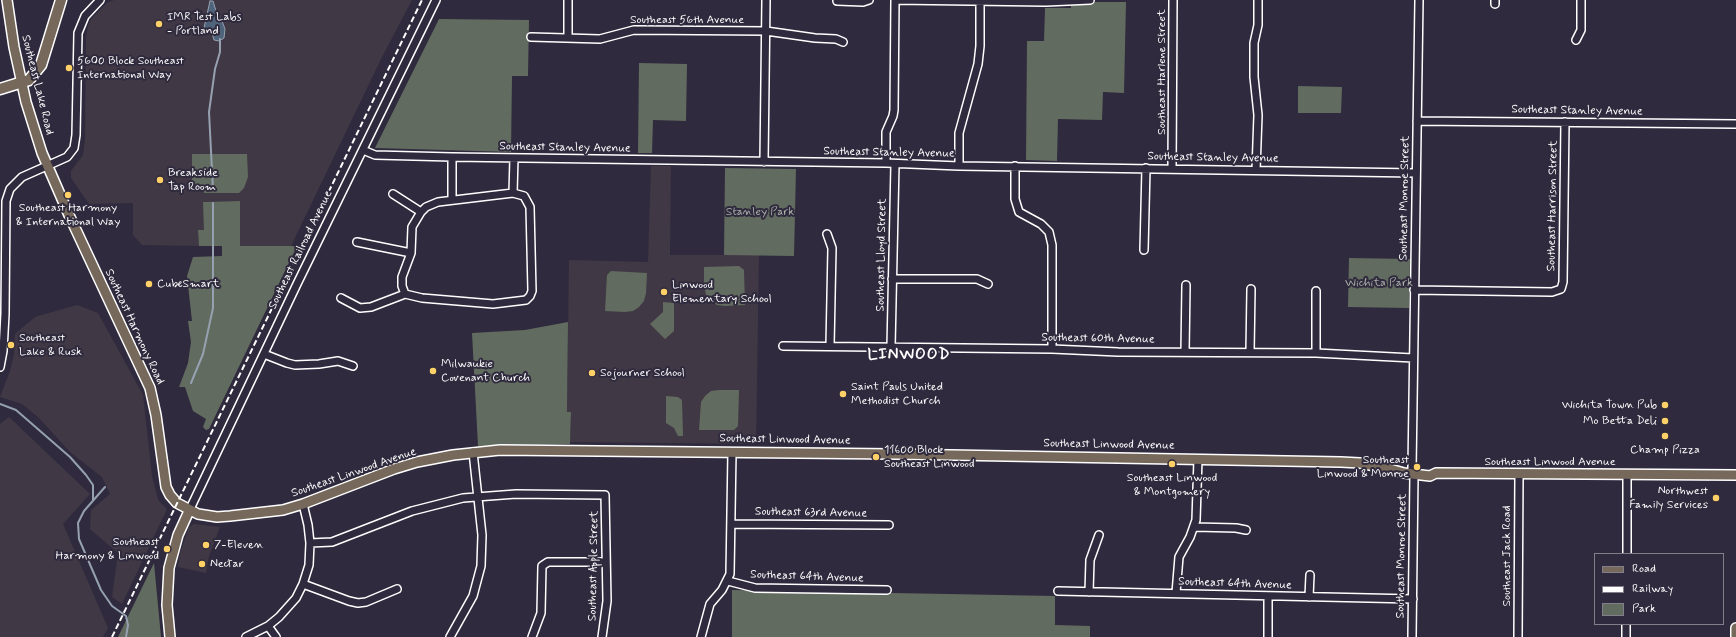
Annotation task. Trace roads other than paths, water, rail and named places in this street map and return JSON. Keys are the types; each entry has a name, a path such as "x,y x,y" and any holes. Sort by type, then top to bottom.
{"highway":[{"path":"0,89 31,79 42,65 61,0"}],"main road":[{"name":"Southeast Lake Road","path":"7,0 14,47 22,83 33,127 47,165"},
{"name":"Southeast Harmony Road","path":"47,165 68,215 150,388 156,415 166,487 174,501 189,511"},
{"name":"Southeast Linwood Avenue","path":"189,511 210,516 230,516 283,510 303,504 394,469 435,458 473,452 505,450 1198,459 1359,463 1394,471 1413,472 1430,476 1436,473 1736,476"},
{"path":"170,637 167,590 169,568 173,549 189,511"},
{"path":"1736,628 1736,637"}],"street":[{"path":"0,367 3,351 2,314 6,201 10,189 17,180 26,174 67,156 75,146 78,34 85,16 100,0"},
{"name":"Southeast Railroad Avenue","path":"189,511 436,0"},
{"path":"568,0 568,38"},
{"path":"764,162 766,0"},
{"path":"837,1 863,2 869,0"},
{"path":"886,163 886,132 894,110 895,0 1046,2 1090,0"},
{"name":"Southeast Harlene Street","path":"1172,169 1173,0"},
{"path":"1256,170 1258,115 1254,77 1254,43 1258,25 1258,0"},
{"name":"Southeast Monroe Street","path":"1412,637 1413,358 1419,0"},
{"path":"1576,40 1581,30 1582,0"},
{"path":"959,166 959,133 978,64 980,46 980,1"},
{"name":"Southeast 56th Avenue","path":"531,37 604,39 634,30 766,31 815,38 836,39 843,42"},
{"name":"Southeast Stanley Avenue","path":"1417,121 1736,124"},
{"name":"Southeast Harrison Street","path":"1414,290 1552,292 1561,289 1563,282 1565,122"},
{"name":"Southeast Stanley Avenue","path":"363,150 375,155 452,157 886,163 959,166 1416,173"},
{"path":"452,157 452,200"},
{"path":"513,193 514,158"},
{"name":"Southeast Lloyd Street","path":"891,347 895,164"},
{"path":"1015,166 1015,199 1019,212 1041,224 1049,232 1052,245 1052,349"},
{"path":"1144,250 1146,168"},
{"path":"342,298 360,308 371,307 405,294 422,298 492,304 526,300 532,291 530,206 524,196 513,193 452,200 433,204 420,212 412,227 411,253 402,277 402,286 405,294"},
{"path":"393,194 420,212"},
{"path":"827,234 832,248 830,346"},
{"path":"357,242 411,253"},
{"path":"892,279 977,279 988,284"},
{"path":"1185,352 1186,285"},
{"path":"1250,352 1251,289"},
{"path":"1316,291 1316,353"},
{"name":"Southeast 60th Avenue","path":"783,346 1052,349 1118,352 1316,353 1413,358"},
{"path":"264,354 287,363 319,364 338,361 353,366"},
{"path":"450,637 473,596 481,566 482,535 479,496 473,452"},
{"path":"701,637 710,604 728,581 732,565 732,452"},
{"path":"1176,593 1180,557 1195,527 1198,459"},
{"name":"Southeast Jack Road","path":"1518,637 1519,474"},
{"path":"1627,553 1628,474"},
{"name":"Southeast Apple Street","path":"479,496 516,494 605,495 607,508 607,601 602,637"},
{"path":"310,544 332,542 396,516 434,504 479,496"},
{"path":"246,637 268,626 289,607 296,598 303,584 309,565 310,544 308,525 303,504"},
{"name":"Southeast 63rd Avenue","path":"732,524 889,525"},
{"path":"1195,527 1236,528 1246,530"},
{"path":"1089,592 1090,560 1099,535"},
{"path":"532,637 541,613 542,566 548,562 606,562"},
{"path":"1309,597 1310,575"},
{"name":"Southeast 64th Avenue","path":"728,581 755,588 886,590"},
{"path":"303,584 349,601 358,602 366,602 397,589"},
{"name":"Southeast 64th Avenue","path":"1058,591 1257,594 1268,596 1413,599"},
{"path":"1268,596 1268,637"},
{"path":"1626,625 1626,637"},
{"path":"268,626 276,637"}],"water":[{"path":"210,1 213,1 225,29 224,38 219,41 214,40 212,33 206,31 204,28"}],"waterway":[{"path":"213,190 209,112 215,69 220,52 220,39"},
{"path":"191,383 203,354 213,308 213,203"},
{"path":"0,404 16,410 70,457 93,485 93,500"},
{"path":"105,487 84,511 78,523 79,539 101,590 112,606 126,616 128,625 126,637"}],"railway":[{"path":"112,637 422,0"}],"place":[{"name":"IMR Test Labs - Portland","path":"159,24"},
{"name":"5600 Block Southeast International Way","path":"69,68"},
{"name":"Breakside Tap Room","path":"160,180"},
{"name":"Southeast Harmony & International Way","path":"68,195"},
{"name":"CubeSmart","path":"149,284"},
{"name":"Linwood Elementary School","path":"664,292"},
{"name":"Southeast Lake & Rusk","path":"11,345"},
{"name":"Milwaukie Covenant Church","path":"433,371"},
{"name":"Sojourner School","path":"592,373"},
{"name":"Saint Pauls United Methodist Church","path":"843,394"},
{"name":"Wichita Town Pub","path":"1665,405"},
{"name":"Mo Betta Deli","path":"1665,421"},
{"name":"Champ Pizza","path":"1665,436"},
{"name":"11600 Block Southeast Linwood","path":"876,457"},
{"name":"Southeast Linwood & Montgomery","path":"1172,464"},
{"name":"Southeast Linwood & Monroe","path":"1417,467"},
{"name":"Northwest Family Services","path":"1716,498"},
{"name":"7-Eleven","path":"206,545"},
{"name":"Southeast Harmony & Linwood","path":"167,549"},
{"name":"Nectar","path":"202,564"}],"district":[{"name":"LINWOOD","path":"909,356"}],"park label":[{"name":"Stanley Park","path":"760,212"},
{"name":"Wichita Park","path":"1379,283"}]}
